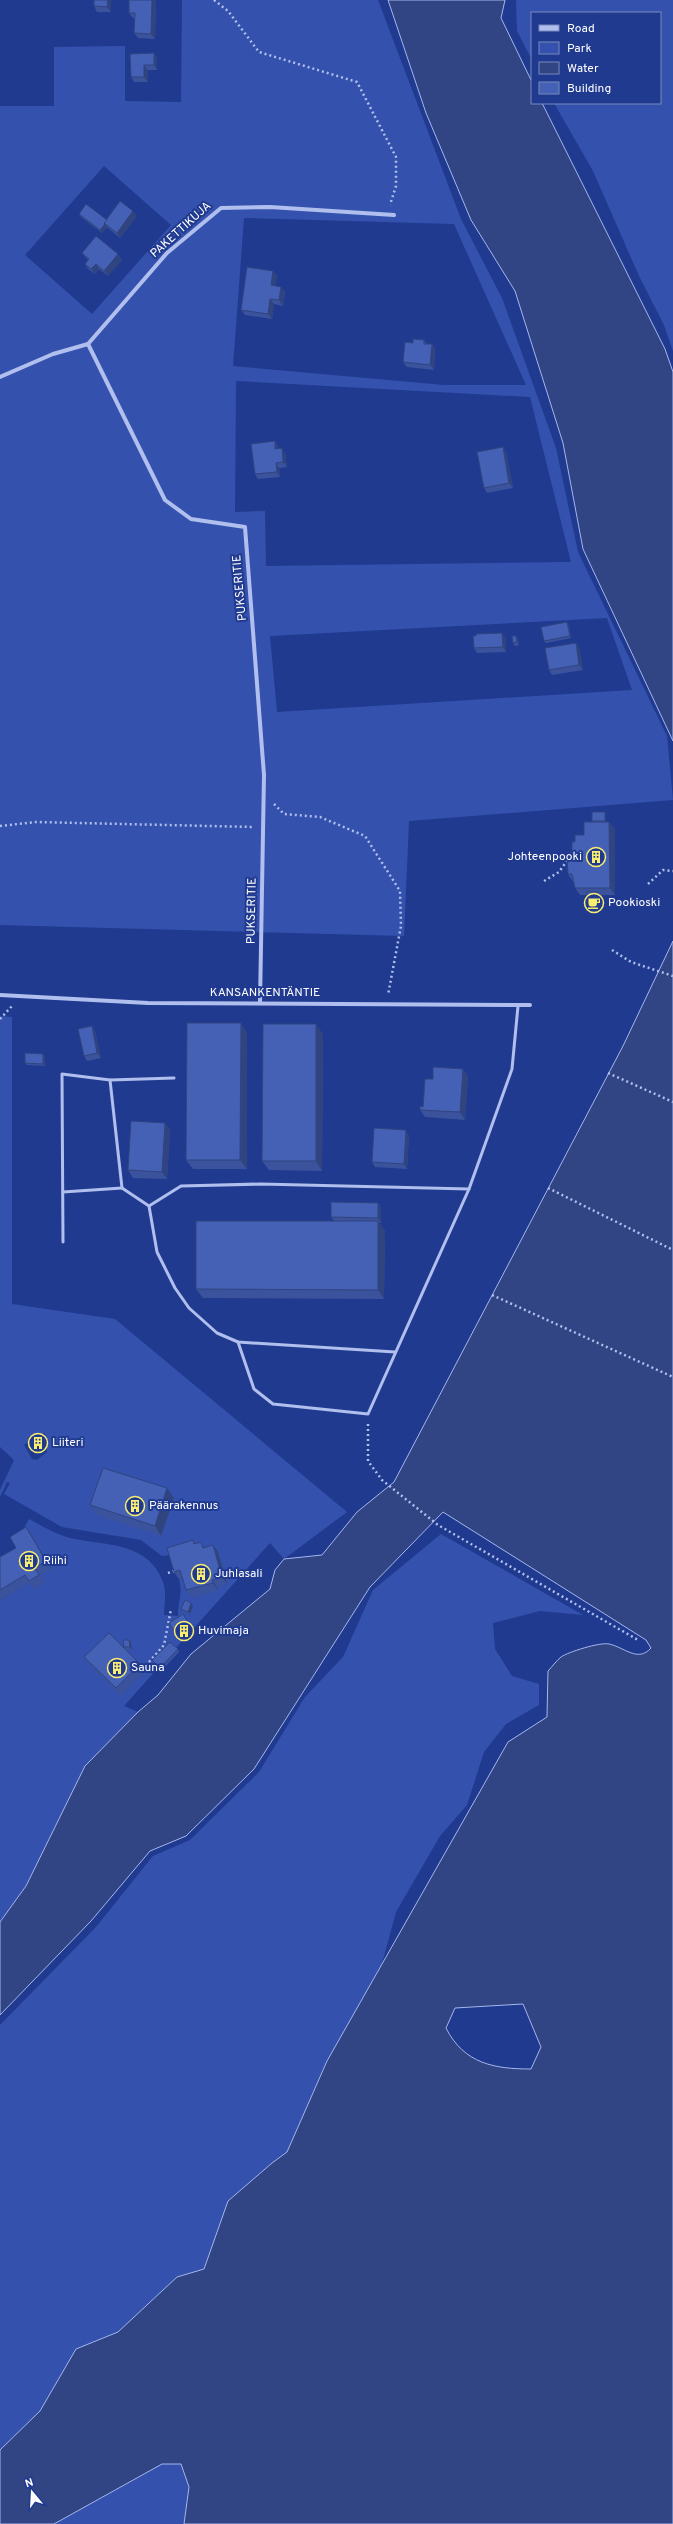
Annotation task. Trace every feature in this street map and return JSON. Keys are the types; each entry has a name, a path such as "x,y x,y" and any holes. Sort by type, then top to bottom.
{"street":[{"name":"PAKETTIKUJA","path":"88,344 167,253 221,208 270,207 394,216"},
{"path":"0,377 53,354 88,344"},
{"name":"PUKSERITIE","path":"88,344 165,500 191,519 245,527 264,793 260,1003"},
{"name":"KANSANKENTÄNTIE","path":"0,995 148,1003 386,1003 530,1005"}],"lane":[{"path":"238,1342 254,1389 273,1404 368,1414 468,1189 512,1069 518,1006"},
{"path":"63,1242 62,1074 110,1080 174,1078"},
{"path":"110,1080 122,1188"},
{"path":"149,1206 182,1186 261,1184 468,1189"},
{"path":"63,1192 122,1188 149,1206 157,1252 175,1288 189,1308 217,1333 238,1342 395,1352"}],"path":[{"path":"214,0 228,11 259,52 357,82 396,157 396,186 387,215"},
{"path":"264,793 284,814 320,817 365,836 400,891 401,926 386,1003"},
{"path":"0,826 36,822 263,828"},
{"path":"544,881 559,872 577,846"},
{"path":"648,884 663,870 673,871"},
{"path":"612,950 631,962 673,976"},
{"path":"608,1073 673,1102"},
{"path":"548,1188 673,1250"},
{"path":"492,1295 673,1377"},
{"path":"368,1414 368,1461 382,1480 438,1525 638,1640"},
{"path":"168,1573 177,1570"},
{"path":"150,1662 164,1645 171,1609"}],"green space":[{"path":"182,0 378,0 461,219 502,298 556,448 578,552 667,736 673,800 409,821 404,936 0,925 0,106 54,106 54,47 125,46 125,101 181,102","holes":["104,166 171,225 92,314 25,255","244,218 454,224 526,385 444,385 233,366","236,381 530,397 571,562 266,566 265,511 235,512","607,618 632,690 277,712 270,636"]},
{"path":"516,0 673,0 673,351 664,325 639,276 593,171 555,104 661,104 661,12 531,12 531,58 517,31"},
{"path":"0,1016 12,1017 12,1304 115,1319 347,1512 284,1559 270,1543 193,1629 195,1633 181,1642 124,1706 138,1712 126,1727 26,1886 0,1922 0,1600 30,1582 44,1583 15,1544 29,1519 64,1536 124,1548 136,1552 147,1559 156,1569 163,1582 165,1595 164,1615 178,1616 180,1594 179,1579 191,1579 214,1585 227,1584 172,1555 162,1556 141,1540 62,1527 4,1494 10,1483 7,1482 0,1497 0,1490 14,1460 0,1447","holes":["45,1433 47,1452 37,1460 32,1459 24,1445 34,1437"]},
{"path":"441,1534 583,1615 540,1611 493,1623 495,1649 512,1676 539,1684 539,1705 506,1724 484,1752 467,1805 440,1836 396,1912 380,1971 327,2061 287,2152 228,2201 204,2269 177,2277 118,2332 76,2349 40,2411 0,2450 0,2025 96,1927 153,1856 190,1840 259,1772 305,1697 343,1657 373,1590"},
{"path":"162,2464 181,2464 189,2487 184,2524 54,2524"}],"water":[{"path":"388,0 505,0 501,18 531,80 531,104 542,104 665,349 673,372 673,741 583,549 563,443 515,291 471,220 426,113"},
{"path":"673,941 673,2524 184,2524 189,2487 181,2464 162,2464 54,2524 0,2524 0,2450 40,2411 76,2349 118,2332 177,2277 204,2269 228,2201 287,2152 327,2061 508,1742 547,1717 548,1671 561,1657 592,1646 609,1644 636,1654 646,1652 651,1648 646,1640 443,1512 370,1587 254,1769 186,1836 150,1851 91,1921 0,2015 0,1922 26,1886 85,1766 138,1712 158,1695 191,1654 270,1589 275,1570 284,1559 322,1555 357,1512 394,1482 623,1046","holes":["523,2004 541,2047 531,2069 493,2066 471,2057 462,2050 453,2040 446,2028 455,2008"]}],"building":[{"path":"94,0 108,0 107,7 94,6"},
{"path":"129,0 152,0 151,34 134,33 135,13 129,13"},
{"path":"154,53 154,65 144,65 144,77 131,77 130,54"},
{"path":"120,201 133,211 117,233 104,223"},
{"path":"86,204 107,220 100,230 79,214"},
{"path":"96,236 118,254 104,271 96,264 91,269 85,264 89,259 82,253"},
{"path":"247,267 273,271 271,285 281,287 279,300 270,299 268,314 241,310"},
{"path":"413,339 424,340 424,344 432,344 430,365 403,362 405,342 413,343"},
{"path":"275,441 275,449 282,448 283,462 276,463 277,472 255,474 251,444"},
{"path":"503,447 509,483 484,488 477,452"},
{"path":"567,622 570,636 544,641 541,627"},
{"path":"502,633 503,647 474,648 473,636 476,636 476,634"},
{"path":"512,636 516,636 517,642 513,643"},
{"path":"576,643 579,665 549,670 545,648"},
{"path":"592,812 605,812 605,821 592,821"},
{"name":"Johteenpooki","path":"584,822 609,822 610,888 575,888 572,874 568,874 567,857 572,857 572,842 575,842 575,835 584,835"},
{"path":"587,892 598,892 587,903"},
{"path":"187,1023 241,1023 240,1160 186,1160"},
{"path":"263,1024 316,1024 316,1161 262,1161"},
{"path":"92,1026 97,1053 84,1056 78,1029"},
{"path":"25,1053 43,1054 43,1064 25,1063"},
{"path":"433,1067 463,1069 460,1112 420,1110 420,1106 423,1107 425,1079 433,1079"},
{"path":"131,1121 165,1123 162,1172 128,1170"},
{"path":"374,1128 406,1130 404,1164 372,1162"},
{"path":"331,1202 378,1203 378,1218 331,1217"},
{"path":"196,1221 378,1221 378,1290 196,1289"},
{"name":"Liiteri","path":"40,1433 44,1442 32,1447 28,1438"},
{"name":"Päärakennus","path":"103,1468 167,1488 155,1526 90,1505"},
{"name":"Riihi","path":"26,1527 46,1561 35,1568 39,1575 29,1581 25,1575 0,1590 0,1557 16,1548 10,1537"},
{"name":"Juhlasali","path":"193,1540 194,1544 201,1542 203,1548 213,1545 222,1577 212,1580 213,1583 186,1590 180,1570 174,1572 167,1548"},
{"path":"185,1600 191,1603 188,1612 181,1609"},
{"name":"Huvimaja","path":"183,1614 193,1630 179,1639 169,1623"},
{"name":"Sauna","path":"109,1633 140,1664 116,1688 84,1657"},
{"path":"123,1640 129,1640 130,1647 124,1647"},
{"path":"170,1642 178,1649 160,1668 152,1660"}],"place":[{"name":"Johteenpooki","path":"596,857"},
{"name":"Pookioski","path":"594,903"},
{"name":"Liiteri","path":"38,1443"},
{"name":"Päärakennus","path":"135,1506"},
{"name":"Riihi","path":"29,1561"},
{"name":"Juhlasali","path":"201,1574"},
{"name":"Huvimaja","path":"184,1631"},
{"name":"Sauna","path":"117,1668"}]}
